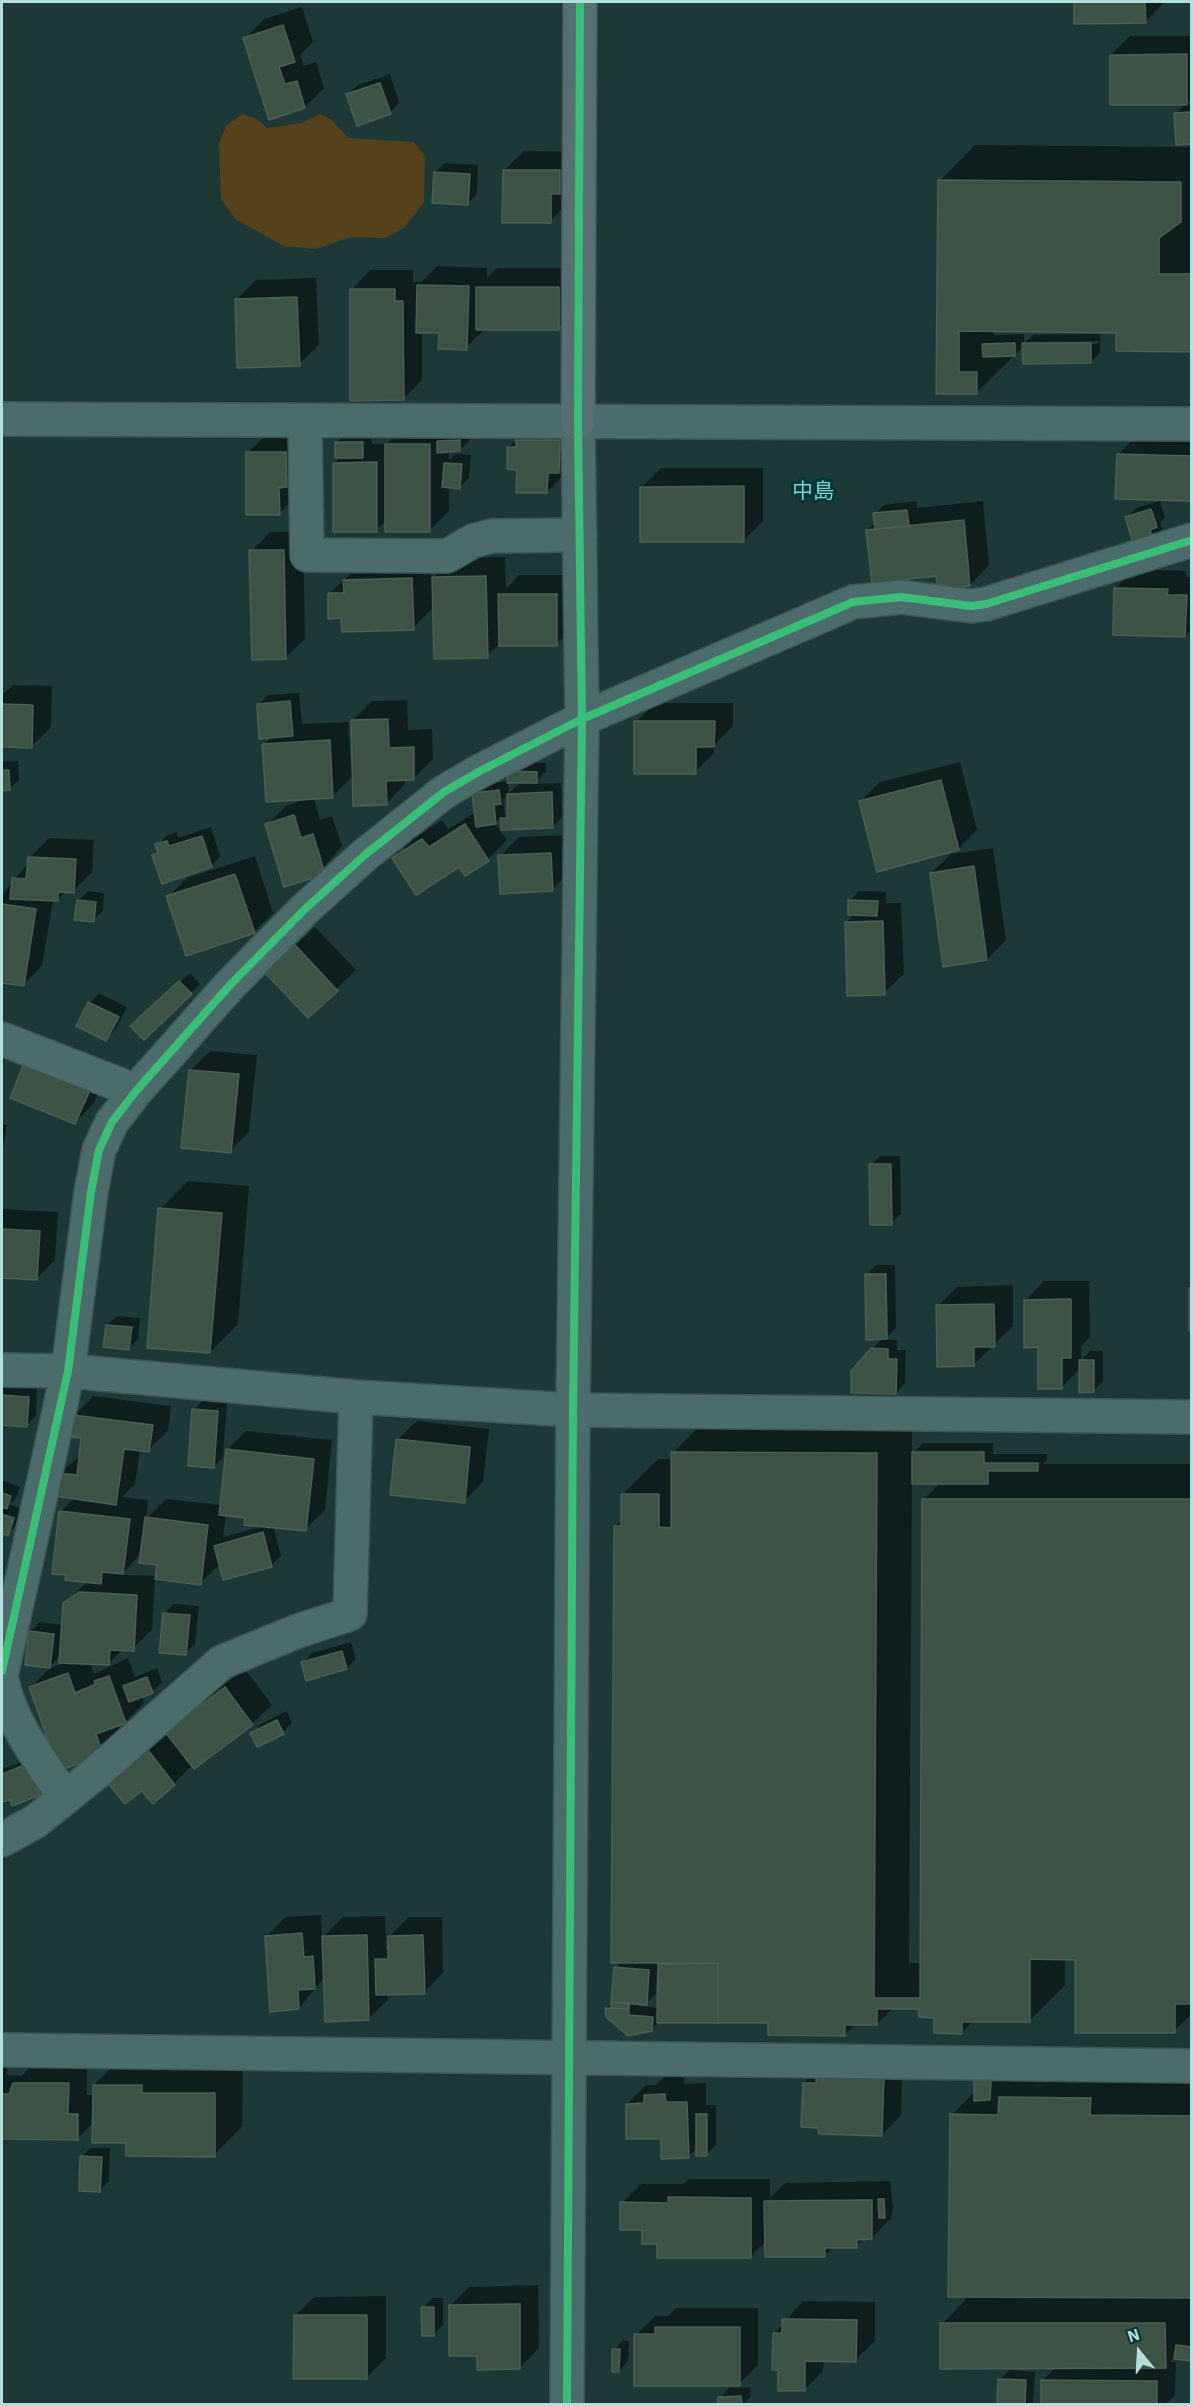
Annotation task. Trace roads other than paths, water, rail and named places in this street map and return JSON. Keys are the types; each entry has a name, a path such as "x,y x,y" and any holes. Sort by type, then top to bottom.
{"street":[{"path":"567,2404 573,1410 582,718 578,423 580,2"},
{"path":"2,419 1191,424"},
{"path":"305,421 307,555 447,556 473,541 491,536 580,535"},
{"path":"2,1671 68,1371 91,1192 99,1150 112,1122 136,1091 267,946 366,854 444,792 582,718 853,602 901,597 971,606 986,604 1191,540"},
{"path":"2,1039 136,1091"},
{"path":"2,1370 68,1371 356,1396 573,1410 1191,1417"},
{"path":"2,1840 36,1821 98,1772 222,1662 298,1631 350,1614 356,1396"},
{"path":"2,1681 5,1699 22,1731 65,1798"},
{"path":"2,2050 1191,2066"}],"district":[{"name":"中島","path":"813,492"}]}
